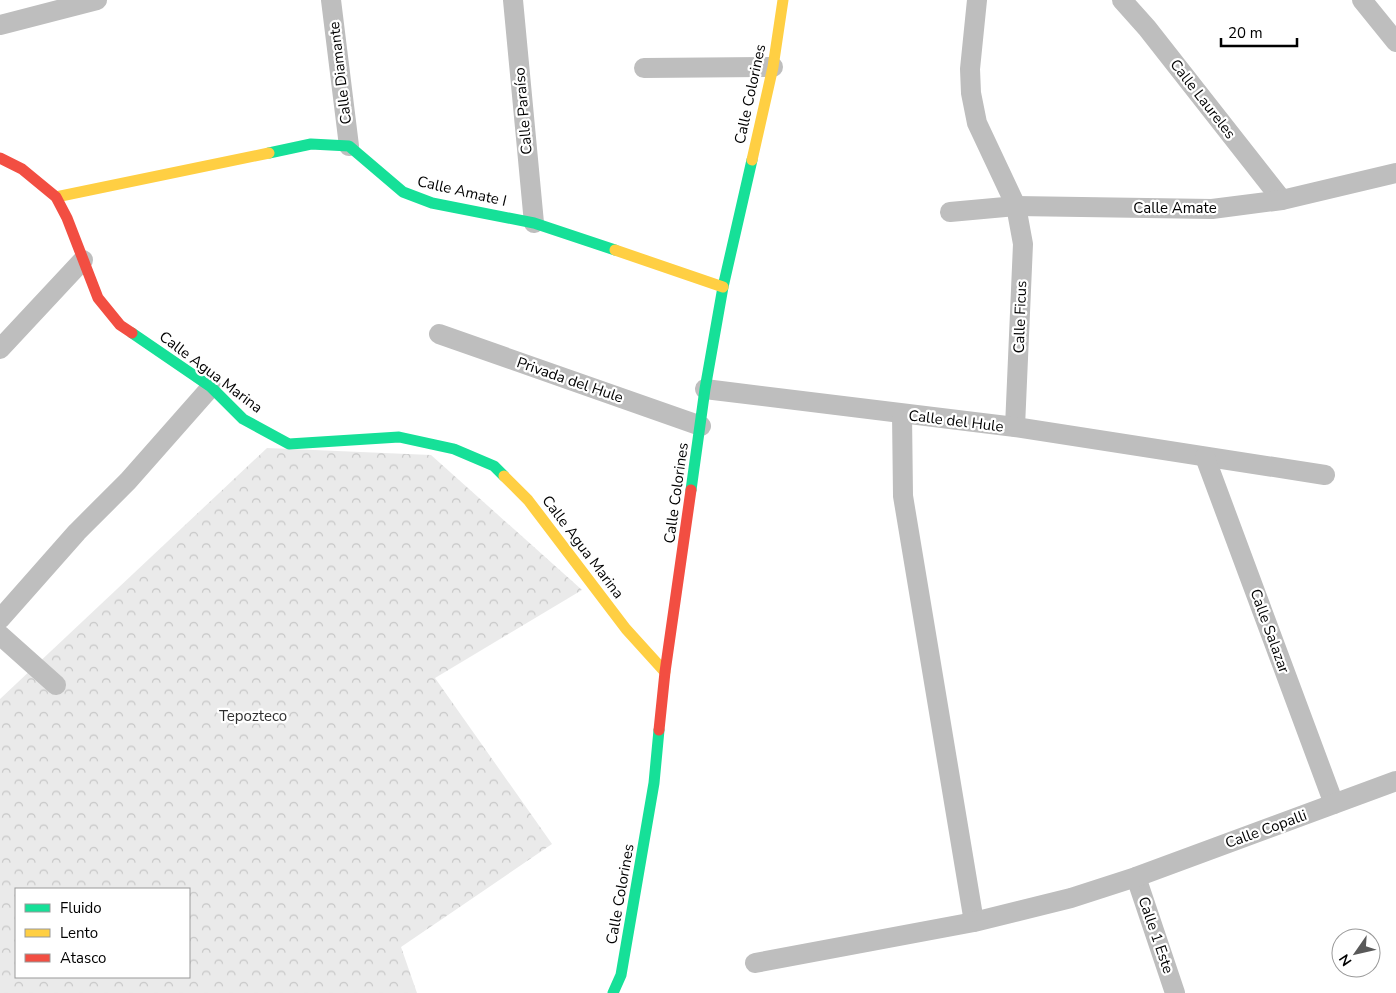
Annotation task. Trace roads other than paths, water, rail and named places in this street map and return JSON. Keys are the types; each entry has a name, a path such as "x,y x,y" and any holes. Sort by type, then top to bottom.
{"street":[{"path":"0,25 97,0"},
{"name":"Calle Diamante","path":"331,0 349,146"},
{"name":"Calle Paraíso","path":"513,0 534,223"},
{"name":"Calle Colorines","path":"613,993 621,975 654,783 665,672 705,389 723,287 773,67 783,0"},
{"name":"Calle Ficus","path":"977,0 970,69 971,92 977,123 1016,206 1023,244 1015,428"},
{"name":"Calle Laureles","path":"1122,0 1147,28 1282,200"},
{"path":"1362,0 1396,42"},
{"path":"644,68 773,67"},
{"path":"56,196 311,144 349,146"},
{"name":"Calle Amate I","path":"349,146 403,192 432,203 534,223 723,287"},
{"name":"Calle Agua Marina","path":"0,158 22,169 56,196 67,218 98,298 120,325 211,387 244,418 289,444 399,437 454,449 494,466 528,500 626,629 665,672"},
{"name":"Calle Amate","path":"950,212 1016,206 1212,209 1282,200 1396,173"},
{"path":"0,349 83,260"},
{"name":"Privada del Hule","path":"440,334 701,426"},
{"path":"0,619 77,532 128,481 211,387"},
{"name":"Calle del Hule","path":"705,389 1015,428 1325,475"},
{"path":"902,414 903,496 974,922"},
{"name":"Calle Salazar","path":"1205,457 1334,804"},
{"path":"0,635 56,685"},
{"name":"Calle Copalli","path":"755,963 974,922 1071,898 1136,877 1396,781"},
{"name":"Calle 1 Este","path":"1136,877 1176,993"}],"park label":[{"name":"Tepozteco","path":"253,716"}]}
